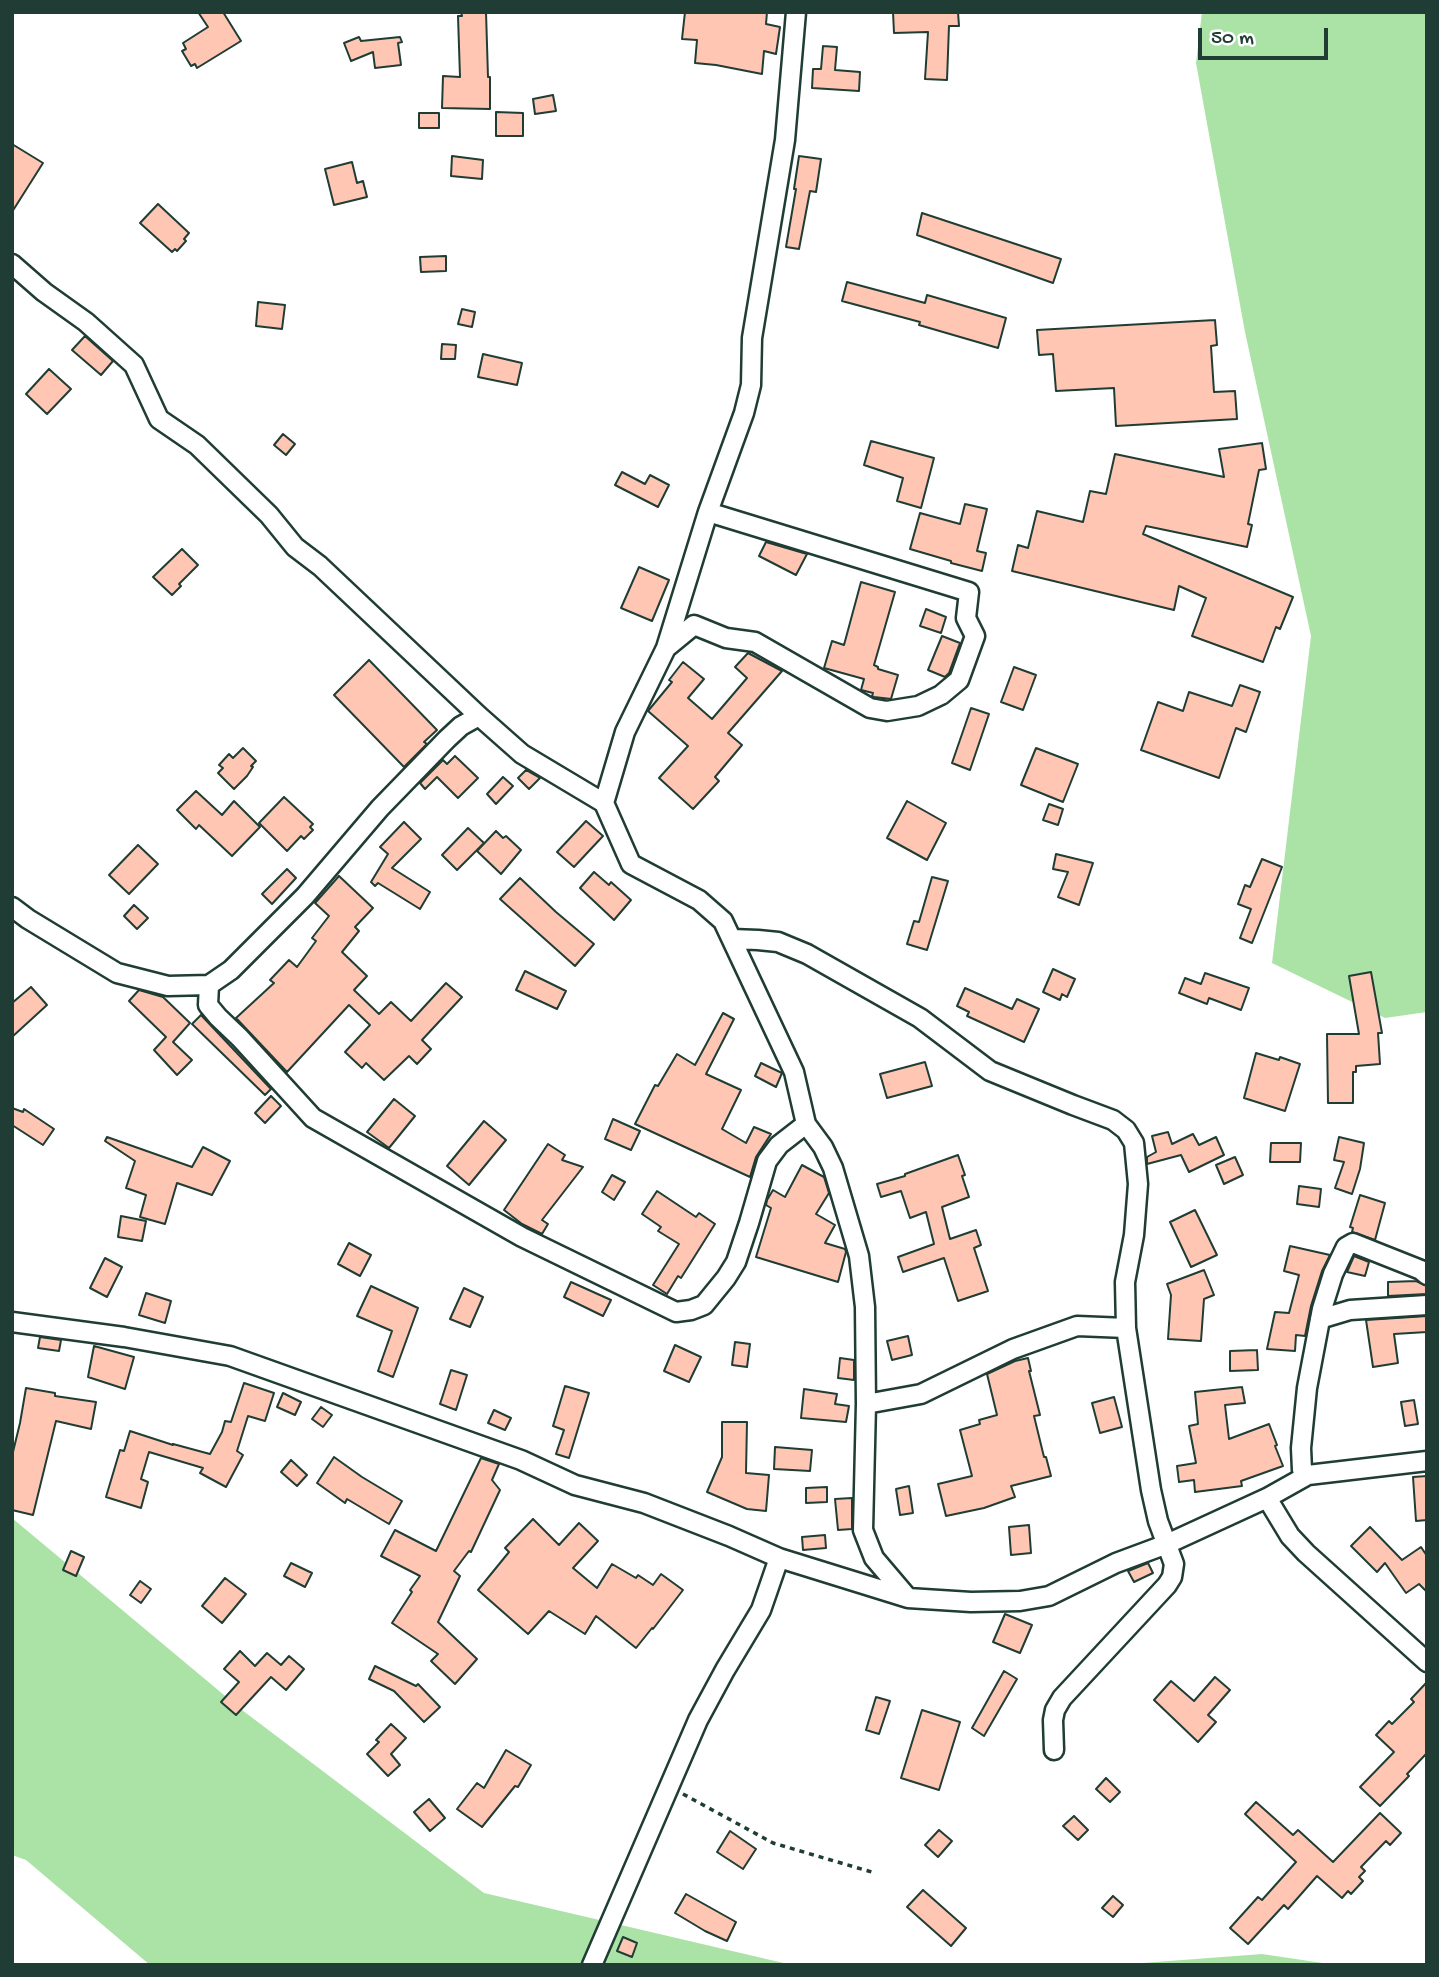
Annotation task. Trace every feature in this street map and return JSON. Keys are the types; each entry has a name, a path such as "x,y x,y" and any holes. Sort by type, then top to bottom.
{"street":[{"path":"604,803 625,732 666,648 751,385 752,338 785,140 796,12"},
{"path":"12,264 44,292 86,322 134,365 159,419 197,445 269,515 295,547 320,566 479,716 522,754 604,803 631,864 699,900 723,921 794,1072 806,1124 823,1147 833,1168 859,1256 865,1307 863,1530 874,1558 908,1598"},
{"path":"666,648 694,625 726,638 755,642 870,708 887,710 918,706 941,695 959,680 975,636 966,618 969,592 708,512"},
{"path":"12,907 117,973 168,986 209,985 231,970 305,896 380,808 447,739 461,726 479,716"},
{"path":"732,939 778,942 807,954 920,1018 990,1071 1113,1119 1126,1130 1134,1143 1138,1184 1134,1236 1125,1282 1126,1328 1151,1490 1158,1521 1174,1564 1172,1577 1167,1585 1062,1698 1053,1720 1054,1750"},
{"path":"209,985 208,1005 313,1118 522,1237 677,1312 704,1305 726,1278 736,1262 767,1161 779,1145 806,1124"},
{"path":"1308,1475 1302,1470 1301,1448 1307,1388 1320,1319 1333,1274 1346,1247 1353,1243 1421,1270 1427,1275"},
{"path":"1320,1319 1350,1310 1427,1305"},
{"path":"12,1322 124,1337 230,1356 521,1460 575,1485 644,1503 779,1558 908,1598 971,1602 1020,1601 1049,1596 1116,1563 1167,1544 1267,1498 1308,1475 1427,1461"},
{"path":"866,1404 921,1394 1013,1349 1077,1326 1126,1328"},
{"path":"1267,1498 1290,1536 1306,1553 1427,1662"},
{"path":"592,1965 698,1720 761,1610 779,1558"}],"path":[{"path":"669,1787 773,1843 875,1873"}],"green space":[{"path":"1202,12 1427,12 1427,1012 1385,1018 1272,963 1311,636 1245,332 1196,63"},
{"path":"12,1518 242,1710 484,1893 792,1965 150,1965 26,1860 12,1855"},
{"path":"1262,1954 1336,1965 1116,1965"}],"building":[{"path":"198,12 223,12 241,41 197,68 195,64 191,66 182,51 186,49 183,43 208,27"},
{"path":"461,12 486,12 490,109 442,108 443,76 460,77 458,16 462,16"},
{"path":"685,12 767,12 766,24 780,27 776,54 764,51 762,74 695,63 697,40 682,39"},
{"path":"893,12 958,12 959,26 949,26 947,80 925,79 928,32 894,33"},
{"path":"359,37 361,41 400,37 402,42 398,43 401,65 375,68 373,52 351,61 344,43"},
{"path":"823,46 837,47 835,70 860,72 859,91 812,88 813,69 821,69"},
{"path":"553,95 556,111 535,114 533,99"},
{"path":"496,112 523,113 523,136 496,136"},
{"path":"419,113 439,113 439,128 419,128"},
{"path":"12,144 43,163 12,212"},
{"path":"452,156 483,160 482,179 451,176"},
{"path":"799,156 821,159 816,192 810,191 799,249 786,247"},
{"path":"352,162 357,183 363,181 367,197 334,205 325,169"},
{"path":"158,204 189,233 177,251 175,249 172,252 140,223"},
{"path":"922,213 1061,259 1053,283 917,235"},
{"path":"446,256 446,271 421,272 420,257"},
{"path":"847,282 925,303 927,295 1006,318 998,348 919,325 920,322 842,301"},
{"path":"258,302 285,305 282,329 256,326"},
{"path":"462,309 475,312 472,327 458,324"},
{"path":"1215,320 1217,345 1211,346 1214,392 1235,391 1237,419 1116,426 1114,388 1056,391 1053,354 1039,355 1037,330"},
{"path":"85,336 113,361 101,375 72,350"},
{"path":"442,344 456,345 455,359 441,359"},
{"path":"483,354 522,363 517,385 478,377"},
{"path":"49,369 71,389 47,414 26,394"},
{"path":"283,434 295,444 286,455 274,445"},
{"path":"871,441 934,458 921,508 897,501 903,478 864,465"},
{"path":"1262,443 1266,469 1259,470 1248,524 1252,525 1247,547 1146,526 1143,534 1293,597 1280,629 1276,627 1263,662 1192,636 1206,598 1179,586 1174,610 1012,571 1018,545 1028,548 1037,511 1083,522 1090,491 1106,494 1115,454 1224,477 1219,449"},
{"path":"622,472 645,484 650,475 669,485 658,507 615,485"},
{"path":"965,504 987,509 977,551 986,553 982,571 910,549 920,513 960,524"},
{"path":"766,542 807,554 796,575 759,556"},
{"path":"182,549 198,565 172,595 153,577"},
{"path":"639,567 669,580 652,621 621,608"},
{"path":"861,582 895,592 874,665 878,669 898,675 891,699 874,697 873,693 861,690 864,679 824,668 832,641 844,645"},
{"path":"926,609 946,617 941,633 920,626"},
{"path":"942,636 960,643 945,677 928,670"},
{"path":"748,653 782,671 728,733 742,745 715,777 719,781 693,809 659,778 688,746 648,711 672,682 669,680 683,662 704,679 688,698 712,719 747,678 735,667"},
{"path":"369,660 437,730 404,767 334,695"},
{"path":"1014,667 1036,675 1023,710 1001,702"},
{"path":"1240,685 1260,692 1246,732 1236,728 1219,778 1141,750 1158,702 1183,711 1189,692 1232,706"},
{"path":"971,708 989,714 970,770 952,763"},
{"path":"243,748 256,761 247,776 234,789 218,773 223,768 219,765 229,754 233,758"},
{"path":"1036,748 1078,764 1063,802 1021,785"},
{"path":"455,756 478,778 458,798 437,777 425,789 420,783 443,760 447,764"},
{"path":"526,770 540,778 529,789 518,778"},
{"path":"503,777 513,786 496,804 487,794"},
{"path":"196,791 222,815 234,801 260,827 232,856 199,825 196,829 177,810"},
{"path":"284,797 313,824 310,827 313,830 304,839 301,836 287,851 259,823"},
{"path":"907,801 946,823 927,860 887,838"},
{"path":"1049,804 1063,809 1058,825 1043,820"},
{"path":"586,821 603,836 574,867 557,852"},
{"path":"404,822 421,839 392,868 430,892 420,909 378,883 375,886 371,882 388,854 380,847"},
{"path":"468,828 484,843 457,870 442,855"},
{"path":"496,831 521,850 501,874 477,851"},
{"path":"138,845 158,864 129,894 109,875"},
{"path":"1056,854 1093,863 1079,905 1058,897 1068,872 1053,869"},
{"path":"1262,859 1282,867 1252,943 1240,938 1251,909 1238,904 1245,885 1250,887"},
{"path":"287,869 296,878 272,904 262,894"},
{"path":"594,872 609,885 611,882 631,900 614,920 580,888"},
{"path":"339,876 373,908 355,927 359,931 342,952 367,976 354,990 379,1014 391,1002 411,1021 446,983 462,997 422,1040 431,1049 417,1064 409,1056 384,1080 366,1063 362,1068 345,1052 370,1025 349,1005 287,1072 236,1018 274,983 270,980 289,960 297,967 316,941 312,938 329,916 315,903"},
{"path":"932,877 948,881 927,950 907,944 914,921 919,922"},
{"path":"520,878 594,944 575,966 500,899"},
{"path":"134,905 148,918 137,929 124,916"},
{"path":"1053,969 1075,979 1067,997 1062,994 1060,1000 1043,992"},
{"path":"525,971 566,991 557,1009 516,990"},
{"path":"1371,972 1382,1033 1378,1033 1380,1064 1356,1066 1356,1072 1353,1072 1353,1103 1328,1103 1327,1034 1359,1034 1349,976"},
{"path":"1205,973 1249,988 1241,1010 1209,998 1207,1004 1179,993 1185,978 1201,984"},
{"path":"31,987 47,1005 12,1037 12,1003"},
{"path":"965,988 1012,1009 1017,999 1039,1009 1024,1042 967,1016 969,1012 957,1006"},
{"path":"139,990 163,997 190,1023 173,1042 192,1060 177,1075 154,1050 166,1037 129,1001"},
{"path":"723,1013 734,1019 706,1074 741,1090 722,1129 746,1143 754,1127 771,1134 756,1157 750,1177 635,1124 655,1085 658,1086 677,1054 695,1065"},
{"path":"201,1015 271,1089 265,1095 192,1024"},
{"path":"1256,1053 1300,1064 1285,1111 1244,1098"},
{"path":"925,1062 932,1086 887,1098 880,1074"},
{"path":"761,1063 782,1073 776,1087 755,1076"},
{"path":"271,1096 281,1106 265,1123 255,1113"},
{"path":"394,1099 415,1116 389,1148 367,1132"},
{"path":"12,1108 23,1112 24,1109 54,1129 43,1145 12,1125"},
{"path":"613,1119 640,1131 631,1150 605,1139"},
{"path":"484,1121 506,1140 469,1185 447,1166"},
{"path":"1168,1132 1172,1144 1193,1134 1199,1145 1216,1137 1224,1155 1189,1172 1181,1155 1147,1164 1147,1157 1156,1152 1152,1136"},
{"path":"107,1137 192,1167 203,1147 230,1161 212,1195 177,1183 165,1224 140,1217 146,1195 126,1188 135,1161 105,1141"},
{"path":"1339,1137 1364,1143 1352,1194 1335,1188 1344,1162 1334,1160"},
{"path":"1271,1143 1301,1143 1300,1162 1270,1162"},
{"path":"548,1144 565,1155 562,1160 583,1167 542,1220 548,1224 542,1234 522,1224 504,1210"},
{"path":"958,1155 969,1197 942,1207 950,1239 976,1230 981,1245 974,1248 988,1291 958,1301 944,1258 903,1272 898,1257 934,1244 926,1212 910,1218 901,1191 881,1197 877,1184"},
{"path":"1235,1157 1243,1175 1224,1184 1216,1165"},
{"path":"802,1165 824,1177 829,1193 816,1214 835,1225 825,1243 845,1249 846,1252 838,1282 756,1257 771,1208 766,1205 767,1200 773,1190 785,1197"},
{"path":"612,1175 625,1182 614,1200 602,1192"},
{"path":"1299,1186 1321,1189 1319,1207 1297,1204"},
{"path":"657,1191 696,1217 699,1213 715,1224 681,1278 678,1276 667,1294 653,1285 679,1244 658,1231 661,1227 642,1214"},
{"path":"1360,1195 1385,1203 1375,1240 1352,1232 1353,1228 1350,1227"},
{"path":"1195,1210 1217,1255 1191,1267 1170,1222"},
{"path":"121,1216 146,1221 142,1241 118,1237"},
{"path":"349,1243 371,1255 360,1276 338,1264"},
{"path":"1290,1246 1330,1255 1311,1306 1305,1336 1296,1335 1295,1351 1267,1349 1275,1312 1289,1313 1299,1275 1284,1271"},
{"path":"1354,1256 1369,1262 1365,1276 1347,1272"},
{"path":"105,1258 122,1267 107,1297 90,1288"},
{"path":"1204,1270 1214,1295 1204,1299 1201,1341 1168,1339 1171,1295 1167,1284"},
{"path":"1416,1281 1427,1286 1427,1294 1388,1296 1388,1282"},
{"path":"571,1282 611,1300 603,1316 564,1297"},
{"path":"371,1286 418,1308 393,1377 378,1371 392,1331 357,1316"},
{"path":"464,1288 483,1297 470,1327 450,1319"},
{"path":"146,1293 171,1301 165,1323 139,1315"},
{"path":"1427,1316 1427,1332 1394,1334 1398,1363 1373,1367 1366,1320"},
{"path":"908,1336 912,1355 892,1360 887,1341"},
{"path":"40,1337 61,1340 59,1351 38,1348"},
{"path":"735,1342 750,1344 747,1367 732,1365"},
{"path":"675,1345 701,1357 689,1382 664,1371"},
{"path":"94,1346 134,1357 125,1389 88,1377"},
{"path":"1257,1350 1258,1370 1230,1371 1230,1351"},
{"path":"840,1358 854,1360 854,1380 838,1378"},
{"path":"1028,1358 1040,1415 1034,1416 1051,1476 1011,1486 1015,1497 984,1508 946,1516 938,1484 972,1476 960,1430 980,1424 979,1420 997,1415 987,1374"},
{"path":"451,1370 467,1375 456,1410 440,1404"},
{"path":"244,1383 274,1393 265,1421 248,1416 237,1451 243,1455 226,1487 200,1473 203,1468 149,1452 141,1479 148,1482 141,1508 106,1497 120,1450 124,1451 130,1431 210,1454 225,1421 231,1422"},
{"path":"565,1386 589,1393 569,1458 556,1454 564,1430 553,1426"},
{"path":"1242,1387 1245,1403 1225,1405 1229,1439 1269,1424 1283,1466 1241,1481 1242,1486 1195,1492 1194,1480 1179,1482 1177,1466 1196,1463 1189,1426 1198,1424 1195,1392"},
{"path":"26,1388 55,1393 55,1396 96,1402 91,1429 56,1421 33,1515 12,1510 12,1456"},
{"path":"804,1389 837,1394 835,1404 849,1406 846,1422 801,1418"},
{"path":"283,1393 301,1402 295,1415 277,1407"},
{"path":"1114,1397 1122,1427 1100,1433 1092,1403"},
{"path":"1414,1400 1418,1424 1405,1426 1401,1402"},
{"path":"321,1407 332,1415 323,1427 312,1419"},
{"path":"494,1410 511,1418 505,1430 488,1423"},
{"path":"722,1422 747,1422 746,1473 769,1475 766,1511 747,1509 707,1492 722,1457"},
{"path":"775,1447 812,1450 810,1471 774,1469"},
{"path":"334,1457 402,1501 389,1524 347,1499 345,1503 317,1483"},
{"path":"481,1458 499,1464 492,1480 500,1490 471,1552 469,1551 454,1571 460,1576 438,1622 477,1659 455,1684 431,1661 438,1654 392,1623 420,1576 381,1556 395,1530 436,1551"},
{"path":"291,1460 307,1475 297,1486 281,1472"},
{"path":"1427,1476 1427,1520 1416,1521 1413,1477"},
{"path":"909,1486 913,1513 900,1515 896,1489"},
{"path":"827,1487 827,1502 806,1503 806,1488"},
{"path":"852,1498 852,1529 838,1530 835,1499"},
{"path":"533,1519 559,1545 579,1523 598,1541 573,1568 597,1588 612,1564 653,1585 661,1574 683,1590 636,1648 596,1616 585,1634 549,1611 528,1634 478,1590 509,1552 505,1548"},
{"path":"1029,1525 1031,1553 1011,1555 1009,1527"},
{"path":"1370,1527 1402,1560 1421,1547 1427,1556 1427,1592 1419,1584 1406,1593 1385,1563 1377,1572 1351,1546"},
{"path":"825,1535 826,1548 803,1550 802,1537"},
{"path":"71,1551 84,1557 76,1576 63,1570"},
{"path":"291,1563 312,1573 305,1587 284,1576"},
{"path":"1148,1563 1153,1573 1134,1582 1128,1571"},
{"path":"225,1578 246,1594 222,1623 202,1606"},
{"path":"140,1581 151,1589 141,1603 130,1595"},
{"path":"1005,1614 1032,1625 1020,1653 993,1642"},
{"path":"240,1651 255,1666 267,1653 281,1665 289,1656 304,1669 286,1690 271,1677 236,1715 221,1702 239,1682 224,1669"},
{"path":"375,1666 416,1686 418,1684 440,1707 424,1722 394,1691 369,1679"},
{"path":"1004,1671 1017,1679 984,1736 972,1728"},
{"path":"1215,1677 1230,1690 1208,1715 1216,1722 1198,1742 1154,1700 1171,1681 1194,1701"},
{"path":"1427,1682 1427,1753 1380,1806 1360,1787 1394,1752 1376,1735 1389,1721 1392,1724 1414,1702 1411,1699"},
{"path":"876,1697 890,1701 879,1734 866,1730"},
{"path":"922,1710 960,1722 939,1790 901,1778"},
{"path":"391,1724 406,1738 391,1754 400,1765 388,1776 367,1754"},
{"path":"506,1750 531,1765 518,1787 515,1786 482,1827 457,1809 477,1783 484,1788"},
{"path":"1106,1778 1120,1792 1110,1802 1096,1789"},
{"path":"429,1799 445,1818 430,1831 414,1812"},
{"path":"1256,1802 1293,1835 1298,1830 1333,1862 1380,1813 1401,1833 1390,1845 1386,1841 1361,1867 1365,1871 1359,1877 1363,1881 1351,1894 1348,1891 1342,1898 1317,1876 1288,1909 1284,1905 1248,1944 1230,1928 1258,1897 1262,1900 1296,1862 1245,1814"},
{"path":"1074,1816 1088,1830 1078,1840 1063,1826"},
{"path":"939,1830 952,1841 938,1857 925,1845"},
{"path":"730,1831 756,1849 743,1869 717,1852"},
{"path":"923,1890 966,1928 951,1946 907,1907"},
{"path":"686,1894 736,1922 727,1941 675,1913"},
{"path":"1113,1896 1123,1905 1113,1917 1102,1908"},
{"path":"623,1937 637,1943 632,1957 617,1951"}]}
